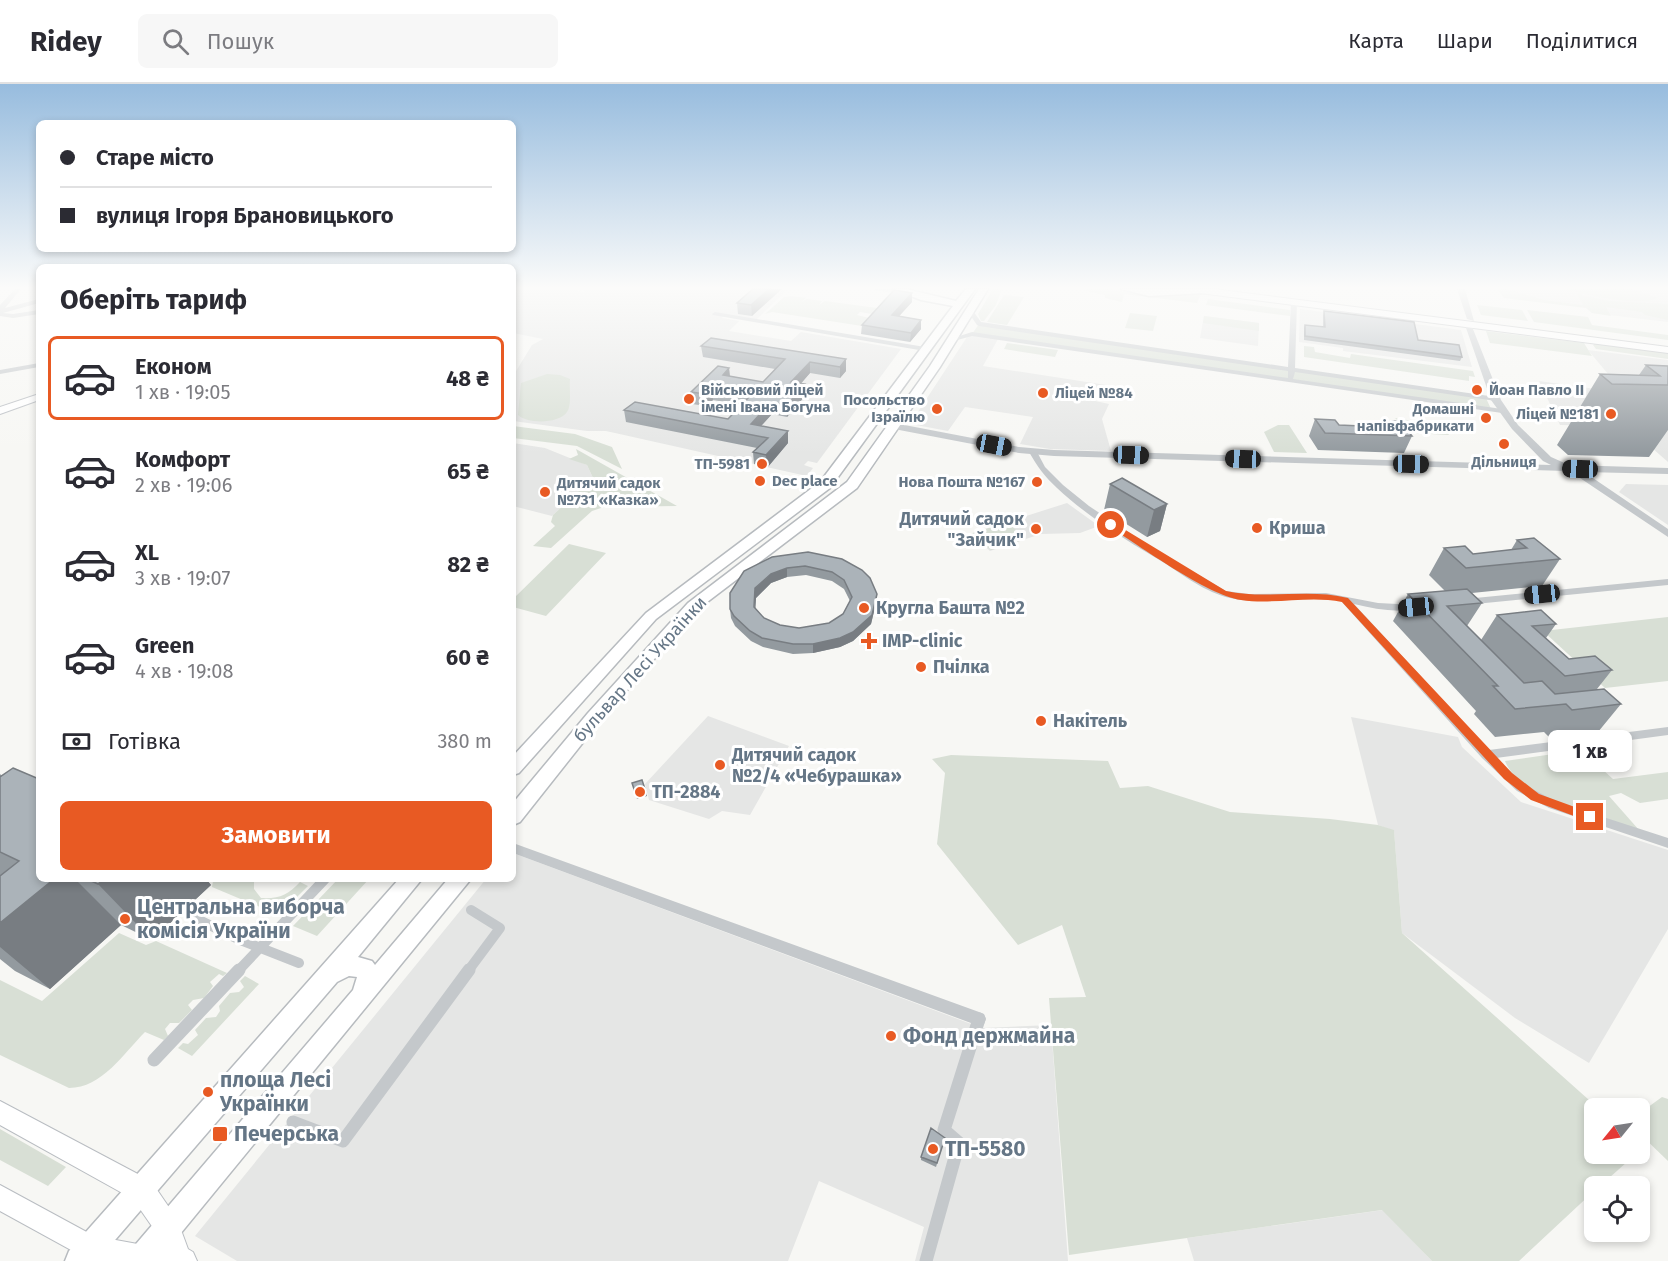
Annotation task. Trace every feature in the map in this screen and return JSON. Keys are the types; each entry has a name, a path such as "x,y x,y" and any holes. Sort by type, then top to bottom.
{"highway":[{"path":"1625,344 1668,350"}],"main road":[{"name":"бульвар Лесі Українки","path":"516,765 651,616 825,485 930,344"},
{"name":"бульвар Лесі Українки","path":"516,813 594,717 681,618 712,589 852,485 947,344"},
{"path":"0,411 36,399"},
{"path":"872,422 894,426"},
{"path":"85,1254 409,882"},
{"path":"142,1259 458,882"},
{"path":"325,978 340,968 359,965 369,976 362,996"},
{"path":"0,1112 142,1190 168,1228 181,1260 85,1254 47,1226 0,1197"}],"street":[{"path":"890,344 926,350"},
{"path":"1041,344 1502,411"},
{"path":"1111,344 1496,399"},
{"path":"1291,344 1291,380"},
{"path":"1477,344 1502,411 1547,459 1581,474 1668,534"},
{"path":"0,372 36,366"},
{"path":"894,426 1033,452 1668,471"},
{"path":"1033,452 1036,463 1088,510 1223,593 1242,597 1324,596 1377,608 1426,606"},
{"path":"1460,603 1668,582"},
{"path":"1345,600 1486,755 1535,797 1668,843"},
{"path":"1486,755 1668,731"},
{"path":"516,849 979,1019 944,1130 959,1143 926,1261"},
{"path":"154,1060 322,882"},
{"path":"293,1122 343,1141 500,928 471,910"},
{"path":"195,918 299,963"}],"shaded area":[{"name":"Військовий ліцей імені Івана Богуна","path":"871,344 901,349 817,463 808,461 804,465 813,468 807,476 606,431 587,431 516,421 516,371 532,345"},
{"path":"962,344 995,344 983,366 1106,385 1103,396 1086,399 1109,404 1102,419 1111,451 1050,449 1020,444 1033,417 965,407 948,431 916,425 912,421"},
{"path":"1007,344 1014,344 1058,350 1055,357 1004,349"},
{"path":"1041,344 1116,344 1486,398 1491,409"},
{"path":"1313,344 1465,344 1472,367 1343,351 1343,348"},
{"path":"1497,344 1585,344 1592,356"},
{"path":"1603,344 1668,353 1668,359 1596,349 1593,345"},
{"path":"1304,346 1314,347 1315,352 1350,358 1351,354 1473,371 1475,377 1469,376 1469,381 1304,357"},
{"path":"1588,350 1668,360 1668,401 1649,380 1608,374"},
{"path":"547,374 570,379 569,409 563,416 550,421 522,418 518,415 521,383"},
{"name":"Ліцей №181","path":"1539,381 1645,396 1668,403 1668,462 1627,426 1560,425"},
{"path":"1395,418 1443,426 1449,435 1412,433"},
{"path":"1278,425 1289,425 1307,453 1274,452 1264,432"},
{"path":"516,426 575,434 612,447 622,469 577,446 516,438"},
{"name":"Дитячий садок №731 «Казка»","path":"516,443 545,448 587,465 593,478 552,516 516,507"},
{"path":"576,449 677,506 604,507 592,511 551,548 533,546 555,526 551,522 553,515 593,478 587,465 569,459 578,455"},
{"path":"1626,484 1668,485 1668,525 1619,492"},
{"name":"Дитячий садок \"Зайчик\"","path":"1067,503 1099,526 1080,533 1041,534 990,551 977,539 973,540 966,535"},
{"path":"1007,522 1026,539 991,550 971,534"},
{"path":"569,544 606,553 546,616 516,608 516,596"},
{"path":"1668,617 1668,681 1605,688 1543,631"},
{"name":"Дитячий садок №2/4 «Чебурашка»","path":"708,716 789,746 750,815 722,811 709,819 649,800 645,784"},
{"path":"1351,717 1458,737 1462,747 1521,802 1668,850 1668,929 1589,1063 1515,1018 1402,933 1394,831 1378,825"},
{"path":"1581,750 1613,779 1668,772 1668,799 1640,803 1621,793 1609,796 1639,830 1544,796 1513,774 1505,761"},
{"path":"951,755 1108,761 1120,788 1148,786 1230,812 1330,819 1378,825 1394,830 1402,933 1587,1098 1584,1098 1584,1164 1625,1164 1611,1176 1584,1176 1584,1200 1519,1261 1432,1261 1382,1210 1069,1255 1049,998 1086,997 1062,925 1018,945 937,844 945,773 932,759"},
{"path":"516,854 982,1028 1051,1025 1068,1261 915,1261 924,1227 819,1181 788,1261 237,1261 195,1236 484,882 516,882"},
{"path":"213,882 254,882 254,889 261,898 273,898 283,895 300,882 308,886 279,915 212,887"},
{"path":"335,882 366,882 317,936 293,926"},
{"path":"119,933 146,945 156,941 227,973 223,976 219,974 210,982 213,986 204,998 193,1000 188,1005 192,1010 179,1023 170,1023 165,1029 168,1036 164,1040 145,1032 112,1068 92,1082 81,1086 69,1088 0,1055 0,980 42,1001"},
{"path":"245,976 259,984 192,1056 178,1048 183,1043 188,1044 198,1035 195,1030 206,1018 216,1017 220,1011 219,1006 230,993 239,992 244,987 240,981"},
{"path":"1662,1097 1668,1099 1668,1161 1650,1144 1650,1106"},
{"path":"0,1129 66,1167 48,1186 0,1160"},
{"path":"1383,1210 1432,1261 1194,1261 1187,1238"}],"building":[{"path":"704,344 749,344 846,359 840,367 810,362 791,382 805,384 787,405 771,402 751,424 788,431 766,455 753,452 768,438 624,410 635,402 728,419 751,395 712,388 705,394 691,392 718,366 729,368 723,375 763,382 785,359 701,346"},
{"path":"1364,344 1459,345 1462,357"},
{"path":"1646,365 1668,366 1668,385 1612,384 1600,374 1660,376"},
{"path":"1315,419 1335,420 1339,425 1384,427 1379,421 1400,421 1412,436 1325,433"},
{"path":"1122,478 1167,504 1154,510 1110,484"},
{"path":"1534,538 1560,559 1466,568 1444,548 1465,546 1473,554 1527,548 1517,540"},
{"name":"Кругла Башта №2","path":"808,552 842,559 862,570 870,578 877,594 872,615 853,632 840,638 813,644 793,644 762,638 750,631 734,616 730,609 730,593 744,571 772,557","holes":["805,566 832,572 844,580 852,597 843,614 829,623 799,628 780,625 764,618 754,607 755,588 771,574 787,568"]},
{"path":"1467,589 1482,603 1447,606 1524,683 1542,681 1555,694 1604,689 1621,704 1572,710 1566,704 1515,709 1493,686 1498,686 1408,594"},
{"path":"1541,610 1556,624 1532,626 1569,659 1595,656 1612,670 1565,676 1497,615"},
{"path":"13,768 36,778 36,882 50,882 0,923 0,876 19,861 0,852 0,777"},
{"name":"ТП-2884","path":"642,780 646,792 636,795 632,783"},
{"name":"ТП-5580","path":"931,1128 945,1138 937,1163 921,1157"}],"place":[{"name":"Йоан Павло II","path":"1477,390"},
{"name":"Ліцей №84","path":"1043,393"},
{"name":"Військовий ліцей імені Івана Богуна","path":"689,399"},
{"name":"Посольство Ізраїлю","path":"937,409"},
{"name":"Ліцей №181","path":"1611,414"},
{"name":"Домашні напівфабрикати","path":"1486,418"},
{"name":"Дільниця","path":"1504,444"},
{"name":"ТП-5981","path":"762,464"},
{"name":"Dec place","path":"760,481"},
{"name":"Нова Пошта №167","path":"1037,482"},
{"name":"Дитячий садок №731 «Казка»","path":"545,492"},
{"name":"Криша","path":"1257,528"},
{"name":"Дитячий садок \"Зайчик\"","path":"1036,529"},
{"name":"Кругла Башта №2","path":"864,608"},
{"name":"IMP-clinic","path":"869,641"},
{"name":"Пчілка","path":"921,667"},
{"name":"Накітель","path":"1041,721"},
{"name":"Дитячий садок №2/4 «Чебурашка»","path":"720,765"},
{"name":"ТП-2884","path":"640,792"},
{"name":"Центральна виборча комісія України","path":"125,919"},
{"name":"Фонд держмайна","path":"891,1036"},
{"name":"площа Лесі Українки","path":"208,1092"},
{"name":"Печерська","path":"220,1134"},
{"name":"ТП-5580","path":"933,1149"}],"route":[{"path":"1111,525 1223,593 1242,597 1324,596 1345,600 1486,755 1521,788 1553,805 1590,817"}]}
